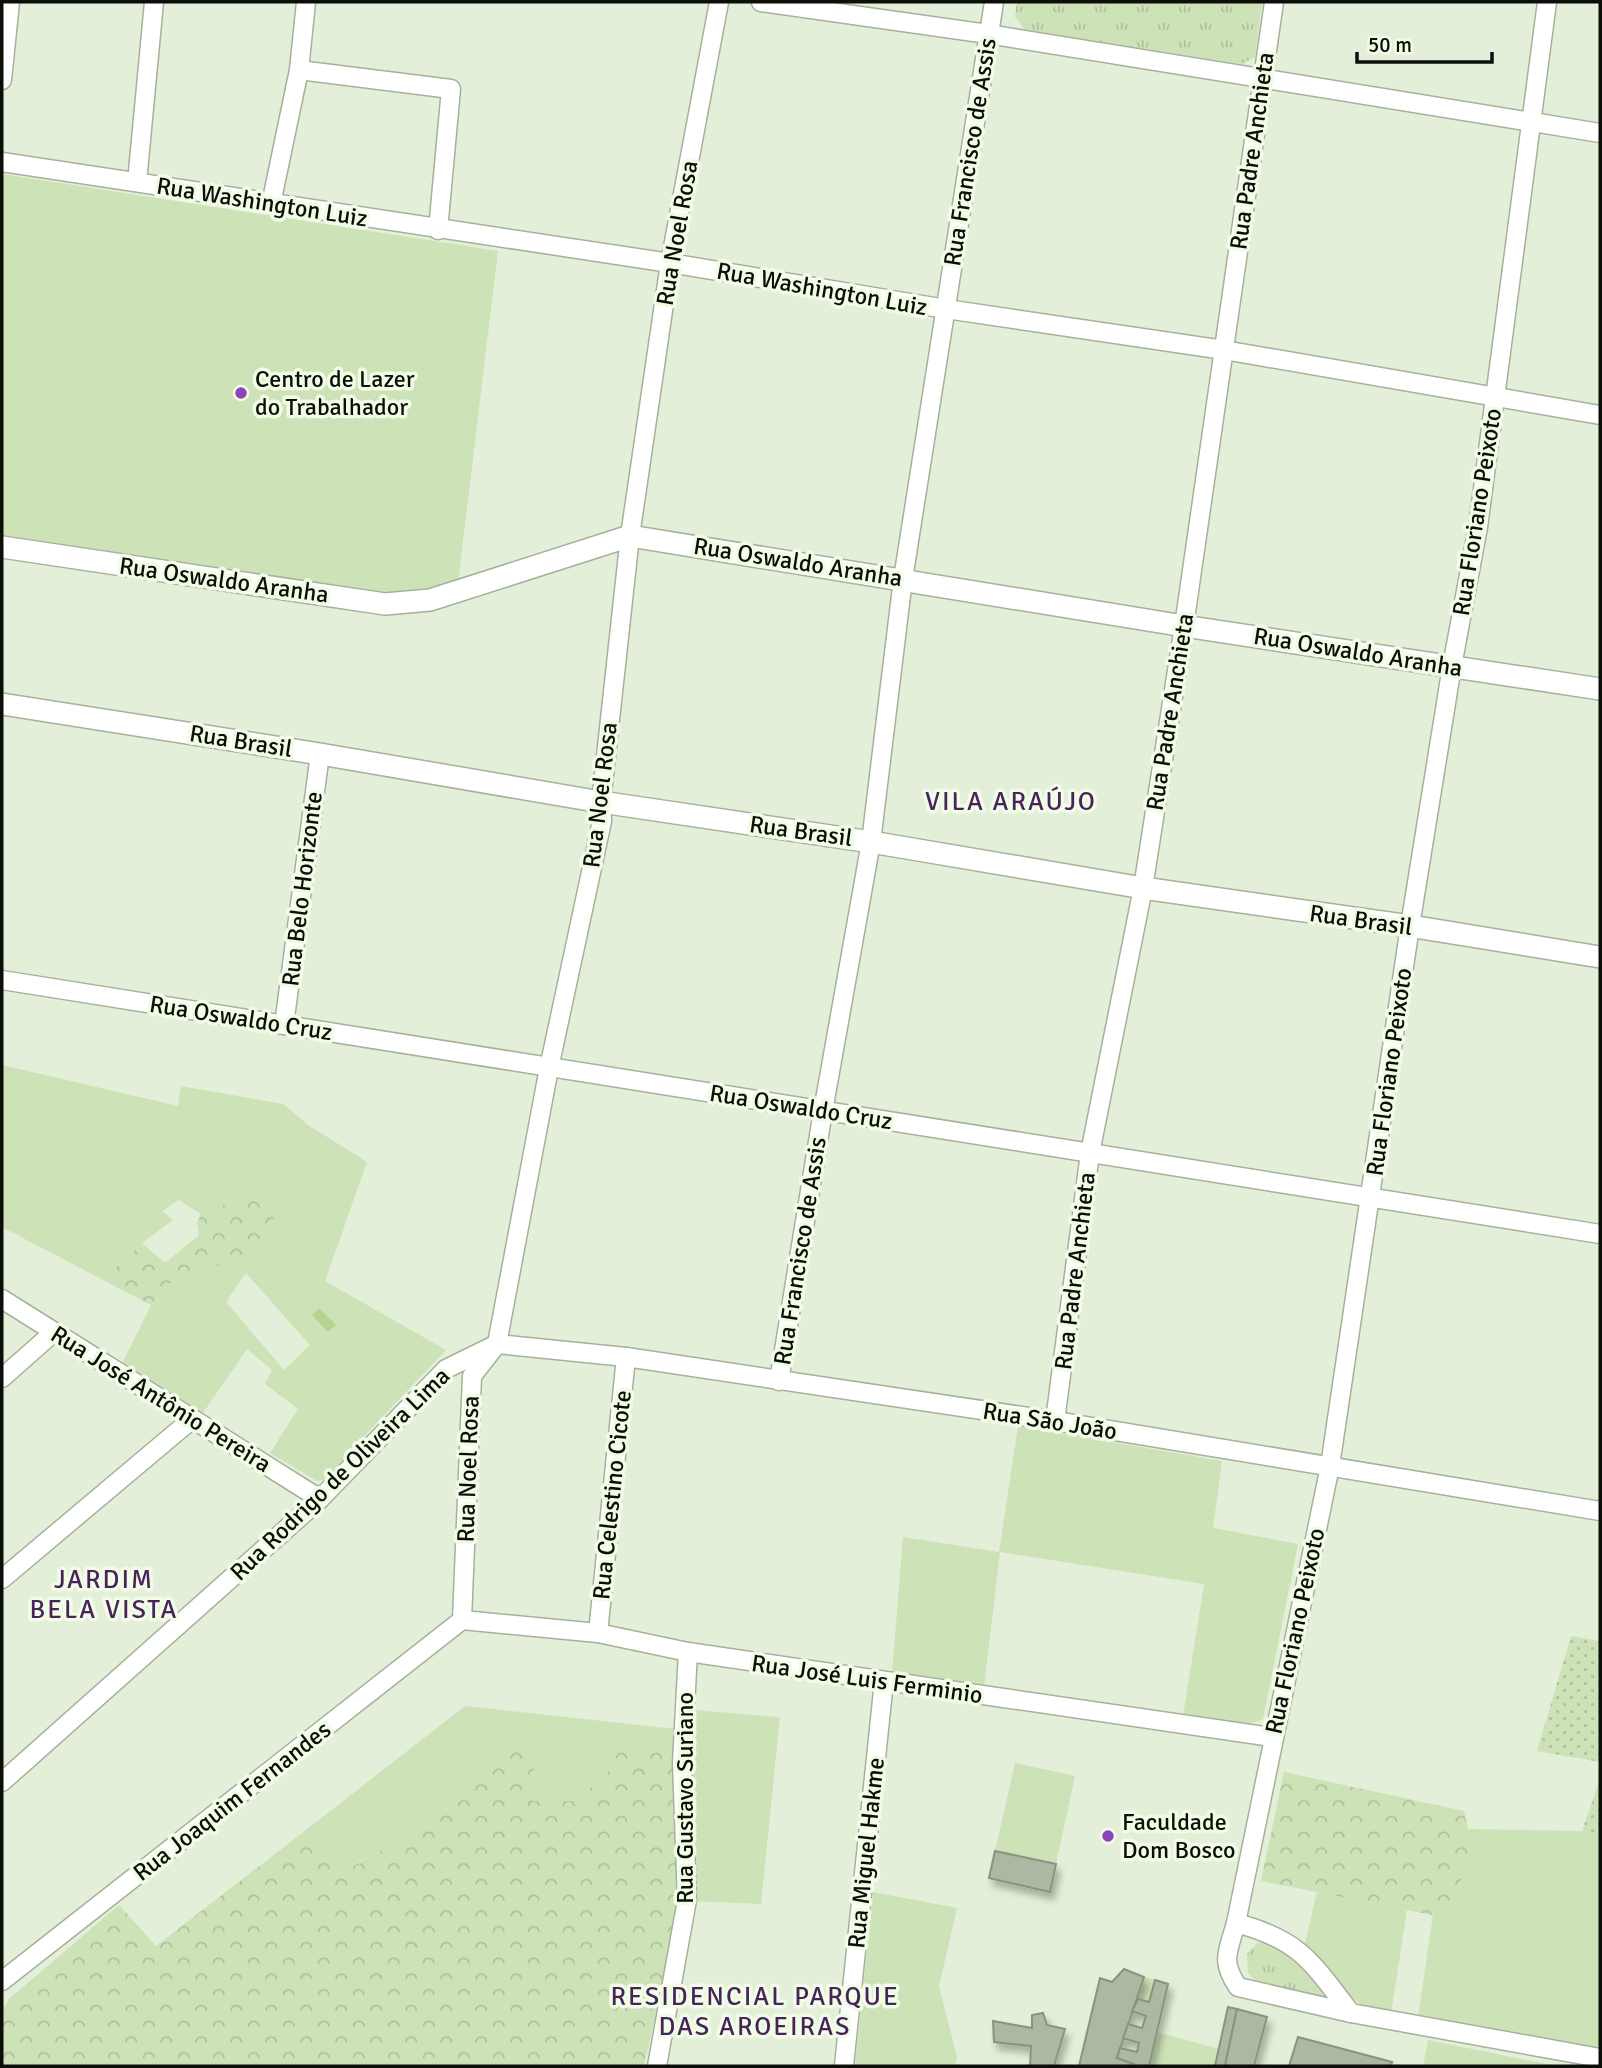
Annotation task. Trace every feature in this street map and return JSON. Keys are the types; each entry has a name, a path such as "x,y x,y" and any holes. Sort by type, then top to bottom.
{"street":[{"path":"2,80 10,2"},
{"path":"136,182 154,2"},
{"path":"271,204 299,70 306,2"},
{"name":"Rua Noel Rosa","path":"462,1620 472,1377 497,1344 549,1068 602,821 601,802 630,536 670,263 719,2"},
{"path":"761,2 988,34 1600,133"},
{"name":"Rua Francisco de Assis","path":"779,1381 871,842 904,579 994,2"},
{"name":"Rua Padre Anchieta","path":"1055,1421 1090,1153 1143,888 1274,2"},
{"name":"Rua Floriano Peixoto","path":"1351,2013 1238,1987 1227,1971 1226,1958 1236,1923 1272,1737 1330,1466 1410,926 1452,666 1478,527 1547,2"},
{"path":"299,70 451,89 438,230"},
{"name":"Rua Washington Luiz","path":"2,162 1224,350 1600,415"},
{"name":"Rua Oswaldo Aranha","path":"2,547 385,604 430,600 630,536 1600,689"},
{"name":"Rua Brasil","path":"2,704 601,802 871,842 1143,888 1410,926 1600,957"},
{"name":"Rua Belo Horizonte","path":"284,1025 320,754"},
{"name":"Rua Oswaldo Cruz","path":"2,980 1600,1234"},
{"name":"Rua José Antônio Pereira","path":"2,1299 320,1499"},
{"path":"2,1378 54,1332"},
{"name":"Rua São João","path":"497,1344 625,1357 1600,1506"},
{"name":"Rua Rodrigo de Oliveira Lima","path":"2,1782 320,1499 446,1369 497,1344"},
{"name":"Rua Celestino Cicote","path":"598,1633 625,1357"},
{"path":"2,1579 191,1420"},
{"name":"Rua José Luis Ferminio","path":"462,1620 598,1633 688,1652 1272,1737"},
{"name":"Rua Joaquim Fernandes","path":"2,1982 462,1620"},
{"name":"Rua Gustavo Suriano","path":"657,2066 687,1900 682,1763 688,1652"},
{"name":"Rua Miguel Hakme","path":"844,2066 884,1681"},
{"path":"1236,1923 1264,1930 1303,1954 1351,2013 1600,2058"}],"green space":[{"path":"1017,2 1262,2 1255,57 1242,64 1025,30 1015,17"},
{"name":"Centro de Lazer do Trabalhador","path":"2,174 498,251 458,583 385,594 2,536"},
{"path":"2,1065 178,1106 181,1086 283,1104 308,1125 367,1162 325,1281 446,1350 327,1479 317,1481 270,1453 298,1409 265,1384 272,1370 247,1349 203,1413 123,1362 151,1305 169,1284 194,1278 206,1269 246,1257 226,1199 221,1213 201,1214 179,1200 162,1211 173,1220 142,1243 103,1280 2,1227","holes":["246,1273 310,1345 284,1370 226,1302"]},
{"path":"231,1193 255,1200 274,1217 263,1247 246,1257 206,1269 194,1278 169,1284 151,1305 103,1280 142,1243 165,1263 199,1235 197,1223 201,1214 220,1213"},
{"path":"1018,1426 1222,1461 1213,1528 1298,1544 1263,1719 1247,1725 1183,1716 1204,1584 1000,1552 984,1687 892,1673 903,1537 999,1552"},
{"path":"1571,1636 1600,1641 1600,1762 1537,1751"},
{"path":"465,1706 676,1729 677,1746 619,1753 605,1777 574,1801 533,1801 535,1741 483,1763 432,1824 339,1873 302,1833"},
{"path":"694,1710 780,1717 761,1904 692,1901 688,1762"},
{"path":"535,1740 533,1801 574,1801 605,1777 618,1753 641,1745 677,1746 681,1901 644,2066 3,2066 2,2011 9,1999 119,1905 156,1946 302,1833 340,1873 432,1824 483,1763"},
{"path":"1015,1763 1075,1776 1056,1864 995,1851"},
{"path":"1284,1772 1464,1811 1474,1855 1442,1917 1261,1881"},
{"path":"1600,1779 1600,1834 1582,1831"},
{"path":"1468,1829 1582,1831 1600,1834 1600,2053 1418,2018 1433,1915 1442,1917 1474,1855"},
{"path":"873,1892 957,1908 939,1986 957,2057 955,2066 855,2066"},
{"path":"1317,1892 1407,1910 1391,2014 1371,2010 1359,2003 1305,1943"},
{"path":"1264,1942 1285,1951 1302,1963 1330,1996 1328,1999 1256,1981 1248,1973 1247,1954 1257,1943"},
{"path":"1144,1977 1155,1980 1149,2002 1138,1999"},
{"path":"1156,2032 1219,2049 1215,2066 1149,2066"},
{"path":"1428,2040 1556,2066 1423,2066"}],"shaded area":[{"path":"319,1308 336,1325 328,1332 312,1315"}],"building":[{"path":"995,1851 1056,1864 1050,1892 989,1878"},
{"path":"1124,1969 1144,1977 1117,2058 1134,2064 1079,2066 1100,1978 1112,1982"},
{"path":"1155,1980 1168,1984 1149,2066 1133,2066 1134,2064 1117,2058 1120,2048 1137,2052 1139,2043 1123,2038 1128,2024 1142,2028 1146,2016 1132,2011 1138,1999 1149,2002"},
{"path":"1228,2007 1237,2009 1225,2066 1215,2066"},
{"path":"1237,2009 1267,2017 1254,2066 1225,2066"},
{"path":"1043,2013 1047,2025 1065,2029 1054,2066 1030,2066 1031,2046 994,2042 993,2021 1032,2028 1032,2015"},
{"path":"1298,2037 1392,2062 1391,2066 1289,2066"}],"place":[{"name":"Centro de Lazer do Trabalhador","path":"241,393"},
{"name":"Faculdade Dom Bosco","path":"1108,1836"}],"district":[{"name":"VILA ARAÚJO","path":"1011,802"},
{"name":"JARDIM BELA VISTA","path":"104,1595"},
{"name":"RESIDENCIAL PARQUE DAS AROEIRAS","path":"755,2012"}]}
